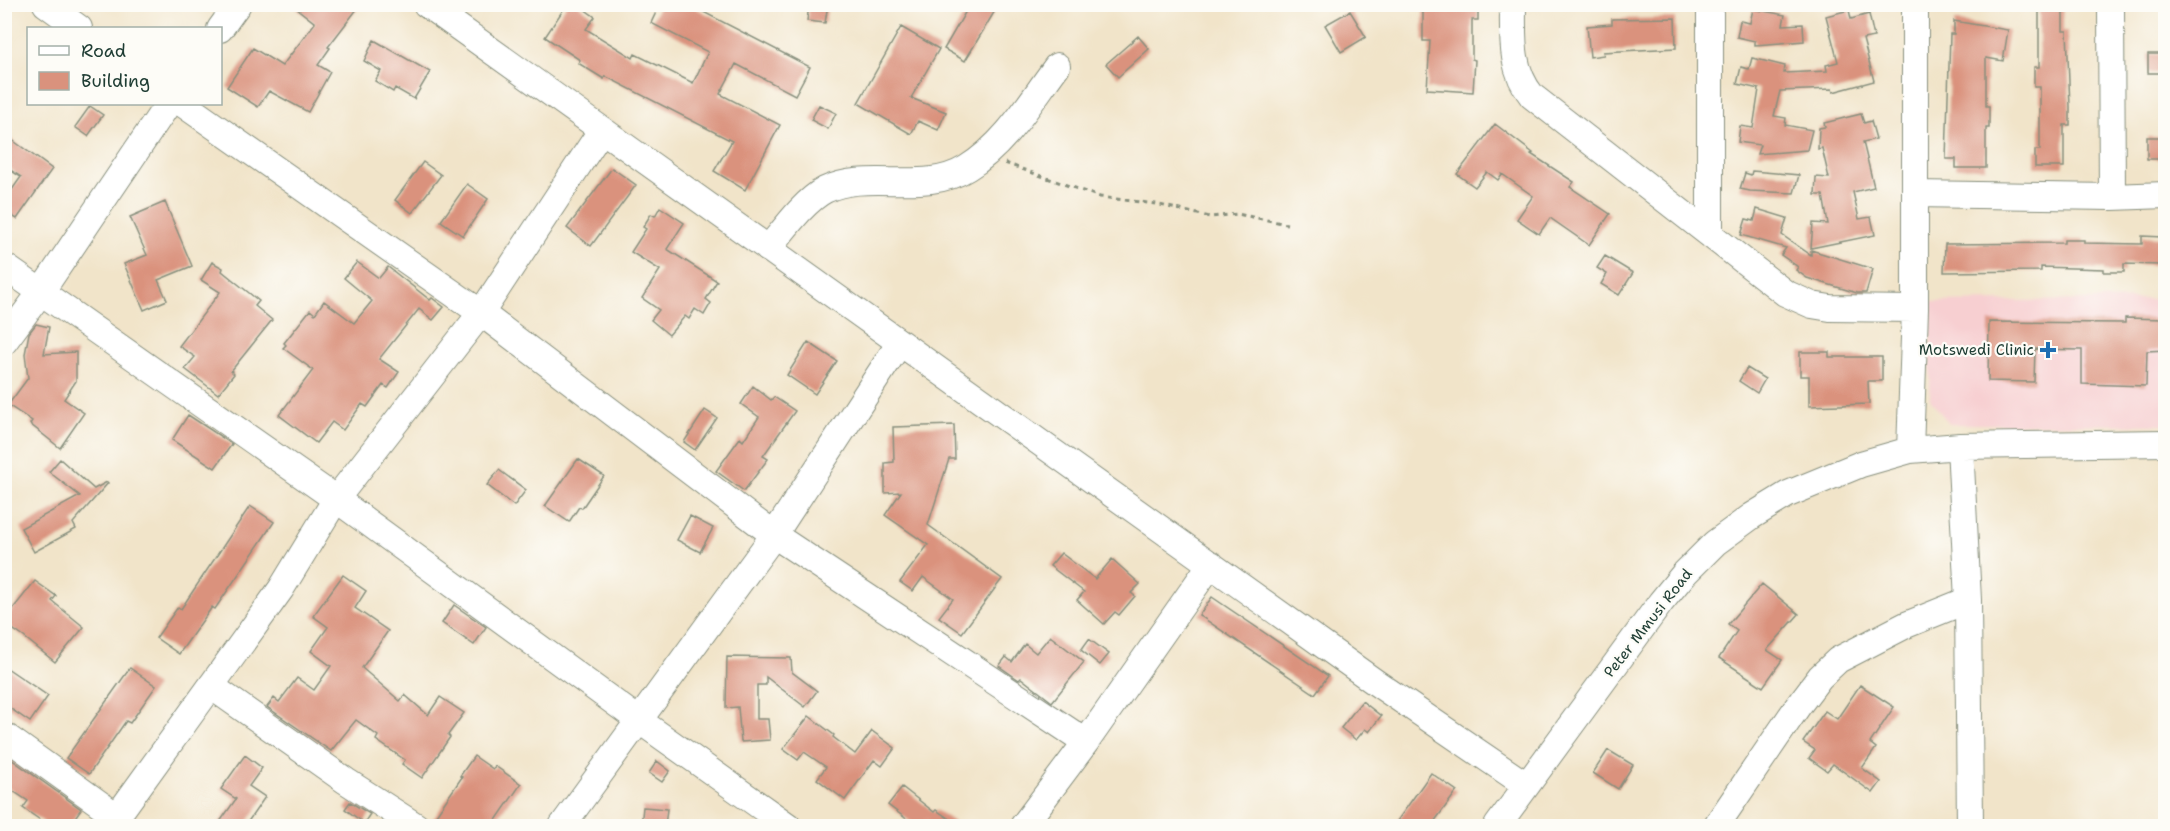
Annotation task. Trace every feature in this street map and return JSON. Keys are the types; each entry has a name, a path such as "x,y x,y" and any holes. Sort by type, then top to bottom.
{"street":[{"path":"45,4 78,27"},
{"path":"221,27 238,4"},
{"path":"426,4 1375,682 1526,785"},
{"path":"1514,4 1513,43 1518,72 1524,86 1532,96 1597,148 1710,232 1785,293 1812,305 1830,308 1915,309"},
{"path":"1710,4 1710,232"},
{"path":"1910,450 1915,309 1915,4"},
{"path":"2111,4 2112,197"},
{"path":"768,249 809,202 823,191 840,184 943,179 967,169 1001,142 1057,66"},
{"path":"4,342 41,292 167,105"},
{"path":"184,105 481,313 774,535 1086,742"},
{"path":"4,735 114,822 281,589 336,499 481,313 601,131"},
{"path":"1915,194 2112,197 2166,195"},
{"path":"4,266 336,499 788,826"},
{"path":"562,826 774,535 899,344"},
{"name":"Peter Mmusi Road","path":"1497,826 1660,602 1684,574 1715,543 1788,494 1861,464 1910,450 1960,446 2166,443"},
{"path":"1960,446 1968,600 1970,826"},
{"path":"1023,826 1086,742 1211,564"},
{"path":"1716,826 1798,706 1820,677 1838,660 1897,630 1968,600"},
{"path":"211,686 346,781 416,826"}],"path":[{"path":"983,156 1100,197 1156,204 1210,217 1238,214 1287,224"}],"shaded area":[{"name":"Motswedi Clinic","path":"2165,299 2165,425 1949,424 1930,399 1931,302"}],"building":[{"path":"291,4 361,4 328,47 330,48 318,65 330,72 308,112 269,91 258,107 227,87 253,48 282,66 315,23"},
{"path":"567,4 577,4 595,17 586,29 633,58 635,54 693,83 708,52 651,23 660,4 688,4 810,67 795,95 736,64 720,94 780,125 745,190 714,171 732,141 605,76 604,79 578,63 580,60 545,37"},
{"path":"809,4 828,4 825,23 807,21"},
{"path":"970,4 999,4 965,61 944,49"},
{"path":"2039,4 2063,4 2063,31 2067,31 2070,107 2070,125 2064,125 2064,167 2035,167 2035,150 2040,150 2040,87 2034,87 2034,67 2039,67"},
{"path":"1423,6 1478,6 1478,20 1472,20 1472,59 1475,60 1473,92 1427,89 1430,41 1423,41"},
{"path":"1753,9 1785,15 1783,25 1803,24 1804,41 1755,45 1755,41 1737,37 1740,21 1750,23"},
{"path":"1849,10 1851,19 1869,14 1874,37 1863,39 1874,81 1833,92 1832,89 1780,91 1774,116 1786,118 1785,125 1812,130 1807,150 1757,154 1760,145 1738,142 1740,126 1753,128 1759,89 1737,84 1741,67 1749,69 1752,58 1785,66 1784,73 1827,71 1826,65 1838,62 1826,16"},
{"path":"1350,11 1366,37 1341,52 1325,25"},
{"path":"1675,18 1676,48 1603,52 1604,55 1590,57 1587,26 1612,24 1612,19"},
{"path":"1954,21 2008,30 2003,61 1986,58 1986,106 1989,106 1989,128 1986,128 1986,168 1956,168 1956,159 1946,159 1950,34 1954,34"},
{"path":"901,27 939,49 911,98 946,112 938,130 918,121 911,134 858,103"},
{"path":"1138,36 1149,49 1118,77 1106,64"},
{"path":"374,40 430,72 414,99 395,88 393,92 375,81 381,71 364,61"},
{"path":"2148,54 2166,54 2166,73 2148,73"},
{"path":"819,105 836,113 828,129 811,120"},
{"path":"90,106 103,115 88,136 75,127"},
{"path":"1861,114 1864,123 1871,121 1876,139 1863,142 1874,187 1853,192 1859,219 1871,217 1875,235 1811,248 1813,223 1828,224 1823,195 1815,195 1816,177 1829,178 1822,148 1818,149 1819,128 1825,127 1824,123"},
{"path":"1495,124 1533,153 1531,154 1574,182 1570,187 1610,214 1589,245 1550,218 1539,234 1517,219 1533,196 1502,174 1498,180 1487,172 1475,187 1457,174"},
{"path":"4,134 52,169 17,219 4,211 4,201 21,177 4,166"},
{"path":"2147,137 2166,137 2166,159 2147,159"},
{"path":"423,162 441,175 412,213 395,200"},
{"path":"612,168 636,185 591,246 567,228"},
{"path":"1752,171 1799,175 1794,193 1740,189 1745,173 1751,175"},
{"path":"467,184 488,199 463,236 441,221"},
{"path":"165,202 192,266 158,280 167,300 144,310 124,264 147,255 130,217"},
{"path":"660,207 684,223 667,249 717,281 706,299 711,303 704,315 695,309 689,319 685,316 669,335 651,320 659,310 642,298 660,270 631,252 646,229 643,227 651,214 655,216"},
{"path":"1757,209 1787,218 1782,235 1811,255 1811,250 1873,269 1866,293 1857,293 1807,278 1796,270 1798,267 1781,255 1786,248 1741,235 1746,219 1754,221"},
{"path":"2142,236 2163,237 2162,265 2124,264 2124,272 2041,267 2041,271 1944,272 1945,244 2064,243 2064,240 2084,240 2084,243 2142,244"},
{"path":"1605,256 1633,273 1619,295 1601,284 1607,274 1597,268"},
{"path":"212,262 223,268 222,271 259,301 255,306 272,320 231,371 234,374 218,394 185,369 195,357 179,346 220,292 201,280"},
{"path":"357,262 379,278 388,267 430,300 432,298 444,307 433,320 419,309 379,359 399,372 388,388 383,385 367,407 362,404 343,430 332,422 316,443 279,415 313,370 283,348 286,345 284,343 310,310 315,314 324,301 354,323 372,301 344,278"},
{"path":"2125,318 2166,319 2166,350 2147,351 2146,386 2082,384 2082,350 2035,349 2034,382 1988,381 1989,322 2125,323"},
{"path":"36,324 49,327 44,354 76,352 76,381 64,399 84,413 60,448 30,424 32,421 8,405 28,378 25,354 29,333"},
{"path":"808,342 837,361 815,394 787,375"},
{"path":"1800,352 1829,352 1829,357 1882,357 1882,381 1868,381 1869,404 1809,406 1809,376 1800,376"},
{"path":"1747,368 1765,379 1757,393 1739,381"},
{"path":"753,386 771,400 774,397 795,411 763,456 768,459 744,491 716,471 740,438 743,441 759,417 741,404"},
{"path":"705,410 717,418 695,450 684,442"},
{"path":"188,415 232,444 215,468 172,440"},
{"path":"954,425 955,459 949,459 928,525 1002,579 962,633 939,617 953,599 923,577 913,591 900,582 928,545 885,515 901,492 885,493 885,463 894,462 893,427"},
{"path":"60,459 94,489 108,483 73,523 76,529 34,552 21,528 80,496 49,472"},
{"path":"578,459 604,476 582,508 579,507 569,522 545,506"},
{"path":"499,470 526,490 514,506 487,485"},
{"path":"250,506 274,522 215,609 212,607 179,654 156,638 178,607 181,609"},
{"path":"690,516 713,528 700,552 677,540"},
{"path":"1061,553 1095,579 1112,559 1140,584 1131,593 1135,596 1119,615 1115,612 1104,624 1077,600 1084,592 1050,566"},
{"path":"343,575 366,591 355,608 388,631 362,668 400,701 405,695 428,715 440,697 464,713 422,778 402,764 405,760 376,740 378,736 356,720 331,751 267,707 274,698 279,702 297,678 314,690 331,666 311,651 328,627 313,616"},
{"path":"35,581 56,596 52,601 84,627 55,662 4,623"},
{"path":"1762,584 1799,614 1767,650 1782,660 1763,687 1719,658 1737,631 1728,624"},
{"path":"1212,597 1328,676 1315,694 1199,615"},
{"path":"454,605 486,627 474,645 442,623"},
{"path":"1050,636 1084,662 1052,702 1021,678 1019,680 999,666 1006,657 1012,662 1025,644 1036,653"},
{"path":"1089,639 1109,654 1100,665 1081,650"},
{"path":"727,657 791,658 792,672 817,691 805,707 766,677 766,685 757,685 757,719 768,719 770,740 741,742 738,707 726,708"},
{"path":"4,666 48,696 30,722 4,704"},
{"path":"130,668 156,686 130,723 126,721 89,774 66,758"},
{"path":"1860,685 1894,707 1870,743 1876,748 1862,768 1881,782 1873,793 1833,764 1827,771 1809,758 1815,750 1803,742 1825,711 1837,719"},
{"path":"1362,701 1381,716 1369,732 1365,729 1356,740 1341,728"},
{"path":"809,716 855,754 872,731 895,748 882,766 874,760 845,800 817,779 826,767 804,752 798,760 783,749"},
{"path":"1608,750 1633,765 1618,789 1593,773"},
{"path":"4,754 81,809 69,826 49,826 23,808 28,801 4,785"},
{"path":"245,755 262,768 249,786 265,797 245,826 217,826 236,799 221,789"},
{"path":"474,756 493,769 495,766 521,784 492,826 439,826 432,821"},
{"path":"657,761 670,771 662,782 649,773"},
{"path":"1431,773 1457,791 1431,826 1405,826 1397,821"},
{"path":"902,787 934,812 936,810 960,826 916,826 888,805"},
{"path":"350,802 370,814 364,823 345,809"},
{"path":"643,807 667,809 665,826 641,826"}],"place":[{"name":"Motswedi Clinic","path":"2048,350"}]}
